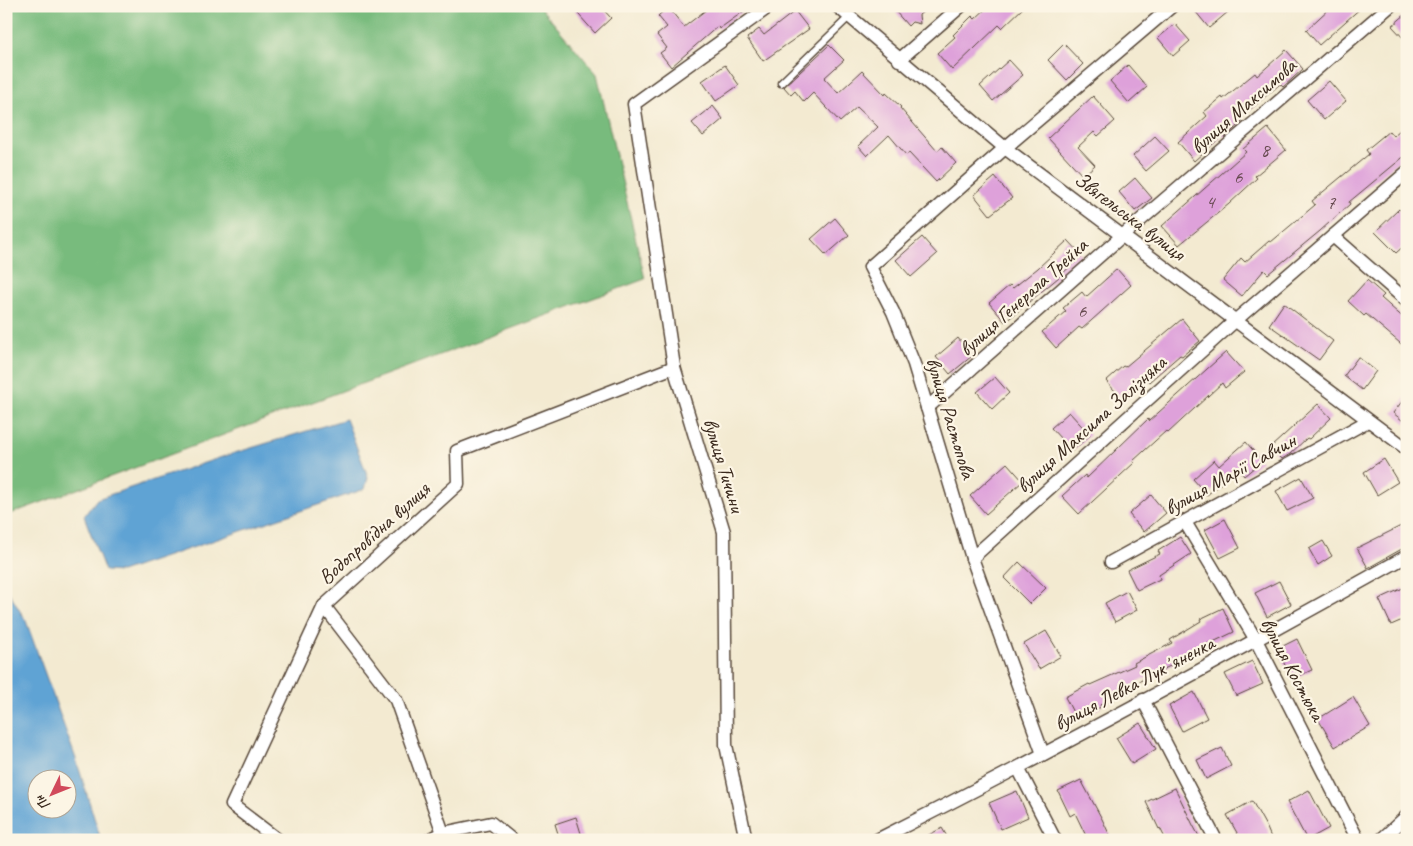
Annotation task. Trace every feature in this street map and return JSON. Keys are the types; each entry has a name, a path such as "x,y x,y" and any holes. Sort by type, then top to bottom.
{"street":[{"name":"вулиця Тичини","path":"746,840 726,745 724,532 674,367 634,104 770,6"},
{"name":"Звягельська вулиця","path":"837,6 1006,148 1407,450"},
{"path":"899,60 961,6"},
{"path":"1006,148 1172,6"},
{"name":"вулиця Максимова","path":"1122,236 1390,6"},
{"name":"вулиця Растопова","path":"1006,148 870,267 914,364 972,558 1043,754"},
{"name":"вулиця Максима Залізняка","path":"972,558 1236,320 1407,172"},
{"name":"вулиця Генерала Трейка","path":"928,408 1122,236"},
{"path":"1333,236 1407,301"},
{"name":"Водопровідна вулиця","path":"443,833 396,700 324,606 458,484 457,451 674,367"},
{"name":"вулиця Марії Савчин","path":"1111,562 1368,421"},
{"name":"вулиця Костюка","path":"1185,522 1256,640 1358,840"},
{"name":"вулиця Левка Лукʼяненка","path":"877,840 897,835 1407,556"},
{"path":"278,840 232,805 324,606"},
{"path":"1143,700 1216,840"},
{"path":"1018,768 1055,840"},
{"path":"1381,840 1407,816"},
{"path":"429,840 443,833 491,823 512,840"}],"lane":[{"path":"781,83 849,17"}],"green space":[{"path":"6,6 539,6 597,74 645,279 10,514 6,509"}],"water":[{"path":"346,419 368,477 365,489 121,572 105,571 84,516 97,499 225,456"},
{"path":"6,588 26,621 76,759 101,840 6,840"}],"building":[{"path":"571,6 600,6 611,18 595,33"},
{"path":"711,6 751,6 719,29 718,26 671,67 660,53 667,48 657,35 667,27 658,16 668,7 684,27"},
{"path":"900,6 930,6 919,15 920,24 912,22 908,26 895,11"},
{"path":"989,6 1025,6 1002,28 999,25 952,70 937,53 955,37 953,35 972,16 975,19"},
{"path":"1191,6 1235,6 1209,28"},
{"path":"1332,6 1363,6 1319,45 1306,30"},
{"path":"795,11 809,29 763,61 747,38 759,29 764,35"},
{"path":"1407,13 1407,42 1392,26"},
{"path":"1175,24 1190,41 1173,56 1158,38"},
{"path":"1064,44 1083,64 1067,80 1048,60"},
{"path":"829,45 844,60 824,78 838,93 862,71 885,95 886,93 901,107 937,151 942,147 956,163 936,182 909,153 906,155 889,135 867,156 858,146 878,127 857,107 840,122 813,93 804,102 795,91 791,95 784,87"},
{"path":"1286,50 1303,69 1283,87 1280,84 1240,118 1243,121 1225,137 1223,135 1194,161 1178,142 1207,116 1204,112 1255,73 1257,76"},
{"path":"1009,60 1023,75 993,101 980,86"},
{"path":"725,65 739,85 716,101 702,81"},
{"path":"1128,65 1147,87 1129,103 1110,81"},
{"path":"1329,81 1346,101 1324,120 1307,100"},
{"path":"1093,96 1115,121 1098,136 1094,132 1078,147 1095,165 1083,176 1048,138"},
{"path":"713,106 723,119 703,136 692,123"},
{"path":"1407,124 1407,154 1349,202 1350,204 1320,231 1268,274 1264,270 1242,296 1223,280 1241,258 1245,262 1315,205 1312,201 1369,154 1366,150 1389,131 1393,136"},
{"path":"1268,128 1286,150 1255,176 1257,178 1229,204 1179,245 1162,226 1246,152 1243,149"},
{"path":"1155,136 1169,151 1146,171 1133,156"},
{"path":"995,177 1012,198 990,215 974,195"},
{"path":"1135,178 1152,198 1135,211 1119,192"},
{"path":"1399,209 1407,216 1407,243 1396,253 1375,232"},
{"path":"835,218 849,235 826,255 811,239"},
{"path":"922,237 937,254 911,277 896,260"},
{"path":"1068,240 1082,255 1005,322 989,303 1010,285 1013,288"},
{"path":"1117,269 1131,285 1082,329 1079,327 1056,348 1042,332 1066,311 1063,308 1082,292 1086,297"},
{"path":"1367,280 1384,295 1381,298 1407,321 1407,349 1366,314 1364,316 1348,301"},
{"path":"1284,303 1333,341 1319,360 1269,325"},
{"path":"1182,319 1200,341 1182,356 1180,355 1149,382 1147,380 1124,401 1106,381"},
{"path":"958,338 972,356 950,374 936,357"},
{"path":"1226,352 1244,372 1225,388 1222,383 1168,433 1166,431 1079,514 1062,496 1085,475 1087,478 1148,419 1149,421"},
{"path":"1358,357 1376,371 1362,390 1344,376"},
{"path":"995,377 1009,393 992,409 977,392"},
{"path":"1407,395 1407,424 1393,413"},
{"path":"1318,404 1331,418 1309,439 1307,438 1282,459 1271,447"},
{"path":"1069,412 1090,435 1072,451 1051,428"},
{"path":"1246,442 1262,461 1244,476 1238,469 1207,495 1193,479 1214,460 1219,466"},
{"path":"1384,459 1398,482 1377,495 1364,472"},
{"path":"1007,463 1023,481 986,514 970,496"},
{"path":"1301,477 1313,498 1287,511 1276,491"},
{"path":"1151,495 1166,513 1144,532 1129,514"},
{"path":"1225,519 1240,548 1220,558 1205,530"},
{"path":"1407,523 1407,546 1368,568 1357,548"},
{"path":"1180,537 1191,554 1159,575 1160,579 1137,590 1127,570 1160,554 1158,551"},
{"path":"1323,541 1332,556 1318,565 1309,549"},
{"path":"1019,562 1046,588 1030,604 1004,578"},
{"path":"1279,581 1291,604 1267,617 1255,593"},
{"path":"1403,588 1407,597 1407,618 1391,625 1379,599"},
{"path":"1127,591 1137,610 1115,622 1105,603"},
{"path":"1223,608 1234,632 1211,642 1134,684 1137,689 1100,705 1101,707 1077,720 1065,697 1089,684 1135,665 1134,663 1172,643 1170,640 1201,621 1200,619"},
{"path":"1046,631 1061,656 1039,669 1024,644"},
{"path":"1297,639 1312,670 1292,679 1277,649"},
{"path":"1252,661 1263,684 1236,696 1225,674"},
{"path":"1194,692 1207,718 1182,731 1169,706"},
{"path":"1353,697 1370,726 1335,747 1318,719"},
{"path":"1140,723 1156,749 1132,764 1116,738"},
{"path":"1222,748 1231,766 1206,779 1197,760"},
{"path":"1081,780 1112,840 1088,840 1075,813 1070,816 1058,791"},
{"path":"1175,788 1201,840 1166,840 1159,829 1146,802"},
{"path":"1309,790 1329,828 1307,840 1287,802"},
{"path":"1017,791 1028,817 1001,829 989,803"},
{"path":"1252,801 1272,840 1241,840 1227,815"},
{"path":"576,817 583,840 560,840 555,824"},
{"path":"942,828 949,840 919,840"}]}
